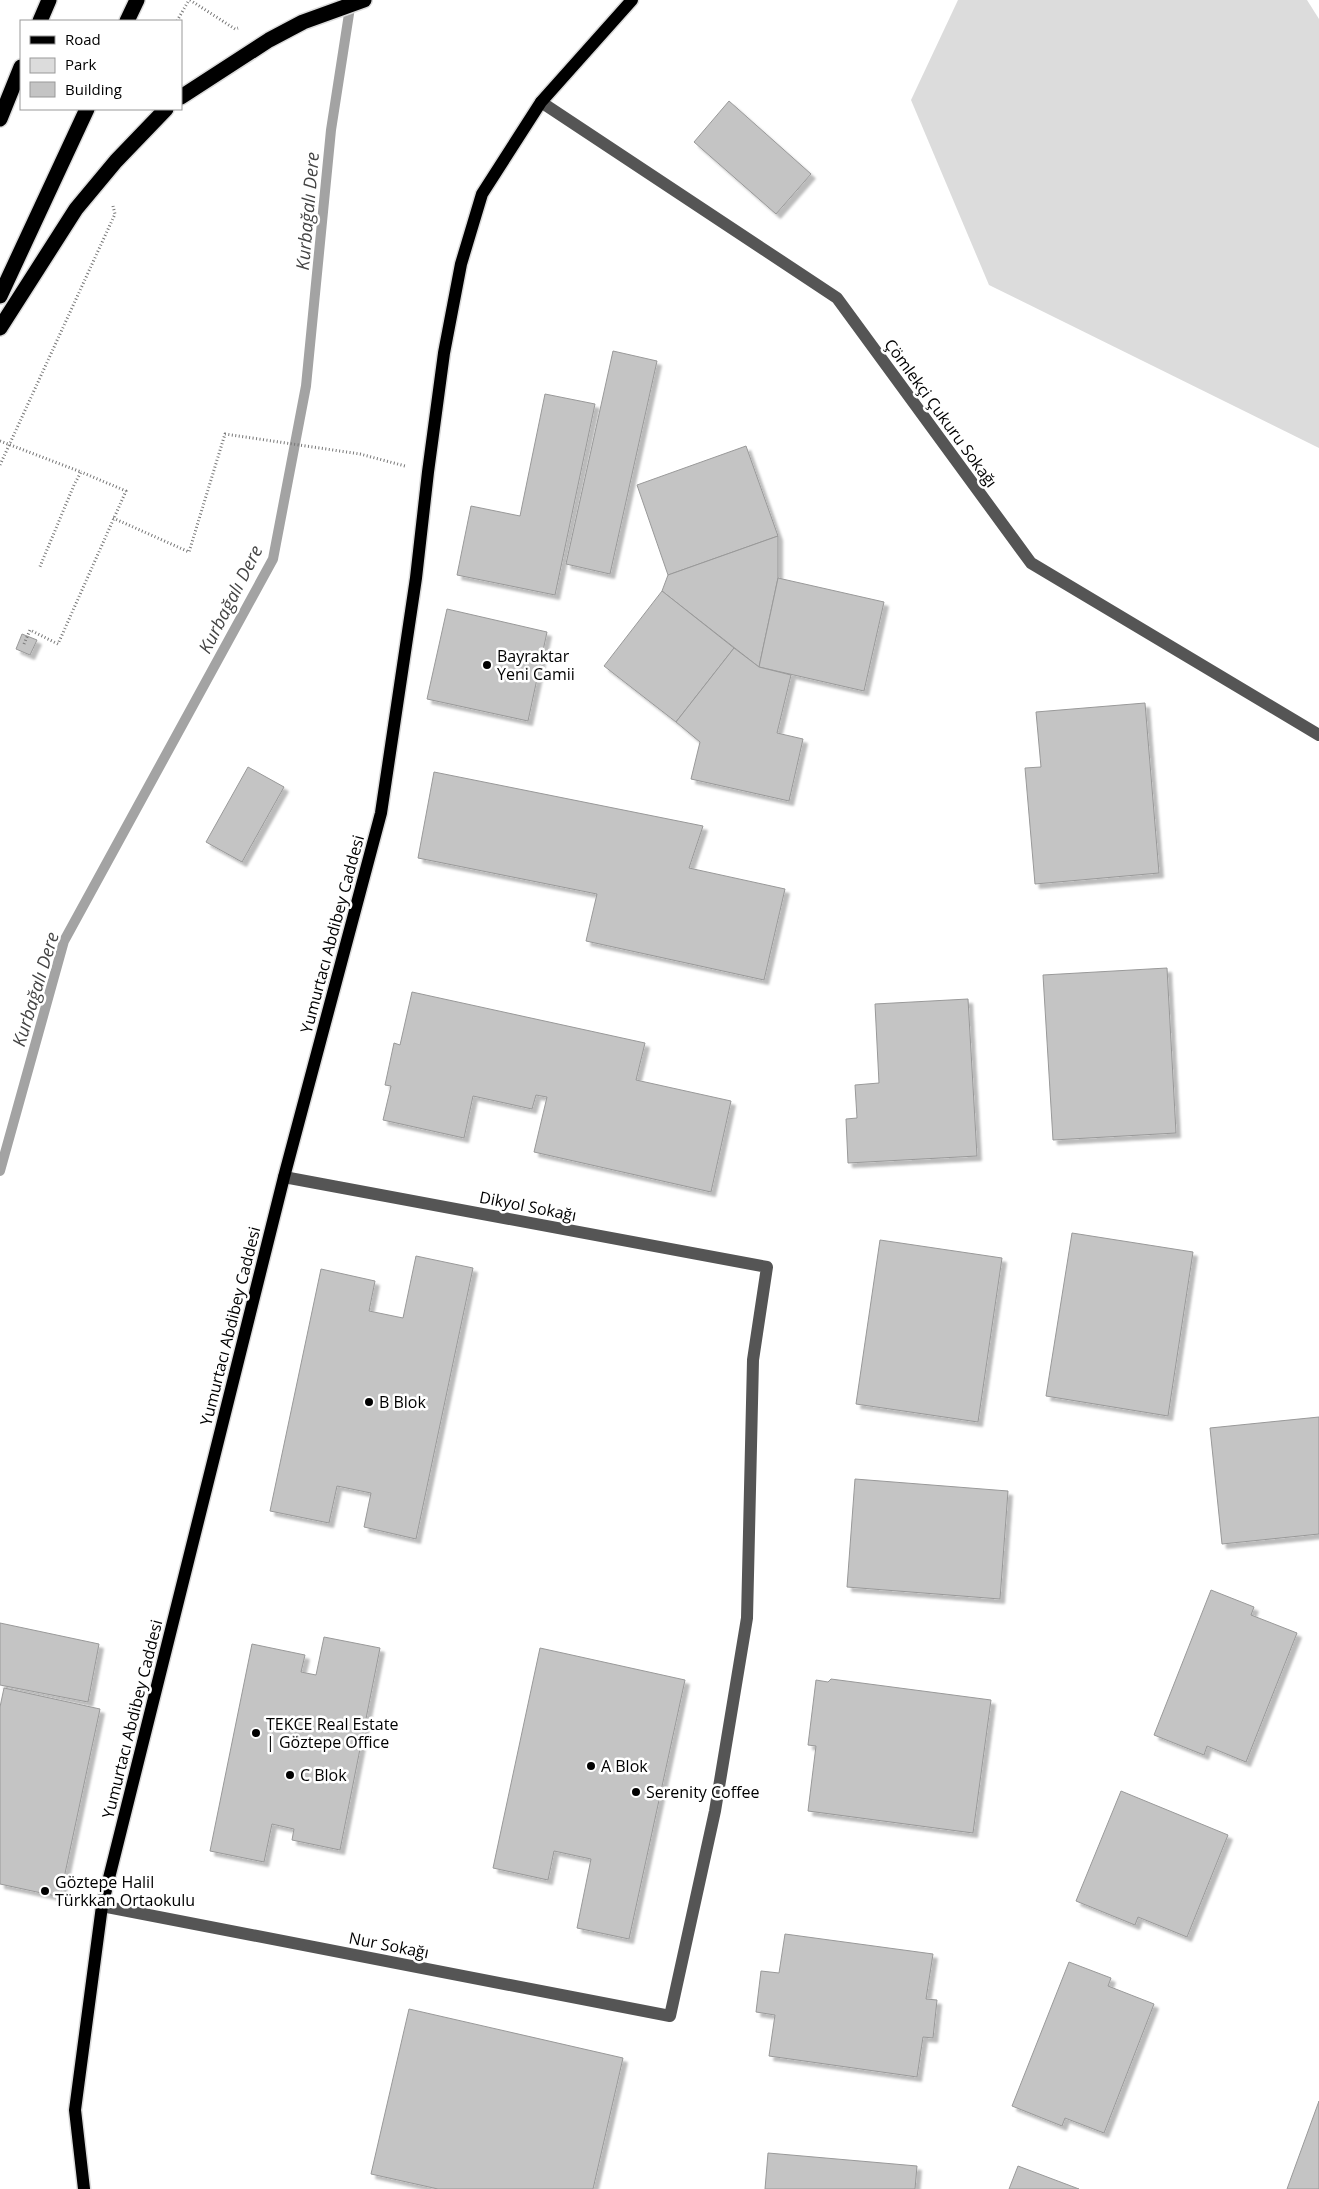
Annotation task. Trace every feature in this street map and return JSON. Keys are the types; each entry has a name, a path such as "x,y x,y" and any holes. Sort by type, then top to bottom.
{"highway":[{"path":"40,20 49,0"},
{"path":"127,20 136,0"},
{"path":"182,96 268,40 303,22 364,0"},
{"path":"0,119 20,69"},
{"path":"0,296 86,110"},
{"path":"0,328 76,209 108,171 165,110"}],"main road":[{"name":"Yumurtacı Abdibey Caddesi","path":"84,2189 75,2110 102,1906 284,1177 381,813 417,572 444,353 458,284 482,194 540,102 632,0"}],"street":[{"name":"Çömlekçi Çukuru Sokağı","path":"540,102 837,298 1032,563 1319,735"},
{"name":"Dikyol Sokağı","path":"284,1177 767,1267 753,1360 747,1618 715,1811 670,2016"},
{"name":"Nur Sokağı","path":"102,1906 670,2016"}],"path":[{"path":"178,20 189,0 235,29 243,26"},
{"path":"0,465 115,214 108,171"},
{"path":"113,518 189,552 225,434 360,454 428,472"},
{"path":"0,441 126,491 58,644 30,630 24,644"},
{"path":"39,568 81,472"}],"green space":[{"path":"958,0 1307,0 1319,19 1319,448 989,285 911,100"}],"building":[{"path":"729,101 811,174 776,214 694,142"},
{"path":"613,351 657,361 610,574 566,564"},
{"path":"545,394 595,404 555,595 457,575 471,506 520,516"},
{"path":"746,446 778,536 668,575 637,485"},
{"path":"778,536 778,578 759,667 662,591 668,575"},
{"path":"778,578 884,602 864,691 759,667"},
{"path":"662,591 734,648 676,722 604,666"},
{"name":"Bayraktar Yeni Camii","path":"447,609 547,632 528,721 427,699"},
{"path":"22,634 37,640 30,655 16,649"},
{"path":"734,648 759,667 791,675 777,733 803,739 789,801 691,779 700,742 676,722"},
{"path":"1145,703 1159,873 1035,884 1025,768 1041,767 1036,712"},
{"path":"248,767 284,787 242,862 206,842"},
{"path":"434,772 703,826 689,868 785,889 764,980 586,941 597,894 418,858"},
{"path":"1167,968 1176,1133 1053,1140 1043,975"},
{"path":"412,992 645,1043 636,1080 731,1101 711,1192 534,1152 547,1097 536,1095 532,1109 473,1096 464,1138 383,1120 391,1086 385,1085 394,1043 400,1045"},
{"path":"968,999 977,1156 848,1163 846,1119 857,1118 855,1085 879,1083 875,1004"},
{"path":"1072,1233 1193,1252 1168,1416 1046,1396"},
{"path":"880,1240 1002,1258 978,1422 856,1404"},
{"name":"B Blok","path":"416,1256 473,1268 416,1539 364,1527 371,1493 337,1486 329,1523 270,1511 321,1269 375,1281 369,1311 403,1318"},
{"path":"1319,1417 1319,1534 1222,1544 1210,1428"},
{"path":"855,1479 1008,1491 1000,1599 847,1587"},
{"path":"1211,1590 1254,1607 1251,1615 1297,1633 1246,1762 1207,1746 1204,1755 1154,1735"},
{"path":"0,1623 99,1644 88,1702 0,1685"},
{"name":"C Blok","path":"324,1637 380,1648 340,1850 292,1840 294,1829 272,1824 264,1862 210,1851 252,1644 305,1655 301,1672 316,1675"},
{"name":"A Blok","path":"540,1648 685,1680 629,1939 577,1928 591,1859 554,1851 548,1880 493,1868"},
{"path":"831,1679 991,1700 973,1833 808,1811 816,1746 808,1745 816,1680 828,1682"},
{"path":"4,1688 100,1709 60,1897 0,1884 0,1707"},
{"path":"1121,1791 1228,1835 1187,1937 1138,1917 1135,1925 1076,1901"},
{"path":"785,1934 933,1954 926,1999 937,2000 933,2038 923,2037 917,2077 769,2056 775,2015 756,2012 761,1971 779,1973"},
{"path":"1069,1962 1111,1978 1108,1986 1154,2004 1104,2133 1065,2118 1062,2126 1012,2106"},
{"path":"409,2009 623,2058 593,2189 438,2189 371,2174"},
{"path":"1319,2101 1319,2189 1287,2189"},
{"path":"768,2153 917,2166 915,2189 765,2189"},
{"path":"1018,2166 1079,2189 1009,2189"}],"waterway":[{"name":"Kurbağalı Dere","path":"0,1171 64,941 273,559 306,386 331,130 351,1"}],"place":[{"name":"Bayraktar Yeni Camii","path":"487,665"},
{"name":"B Blok","path":"369,1402"},
{"name":"TEKCE Real Estate | Göztepe Office","path":"256,1733"},
{"name":"A Blok","path":"591,1766"},
{"name":"C Blok","path":"290,1775"},
{"name":"Serenity Coffee","path":"636,1792"},
{"name":"Göztepe Halil Türkkan Ortaokulu","path":"45,1891"}]}
